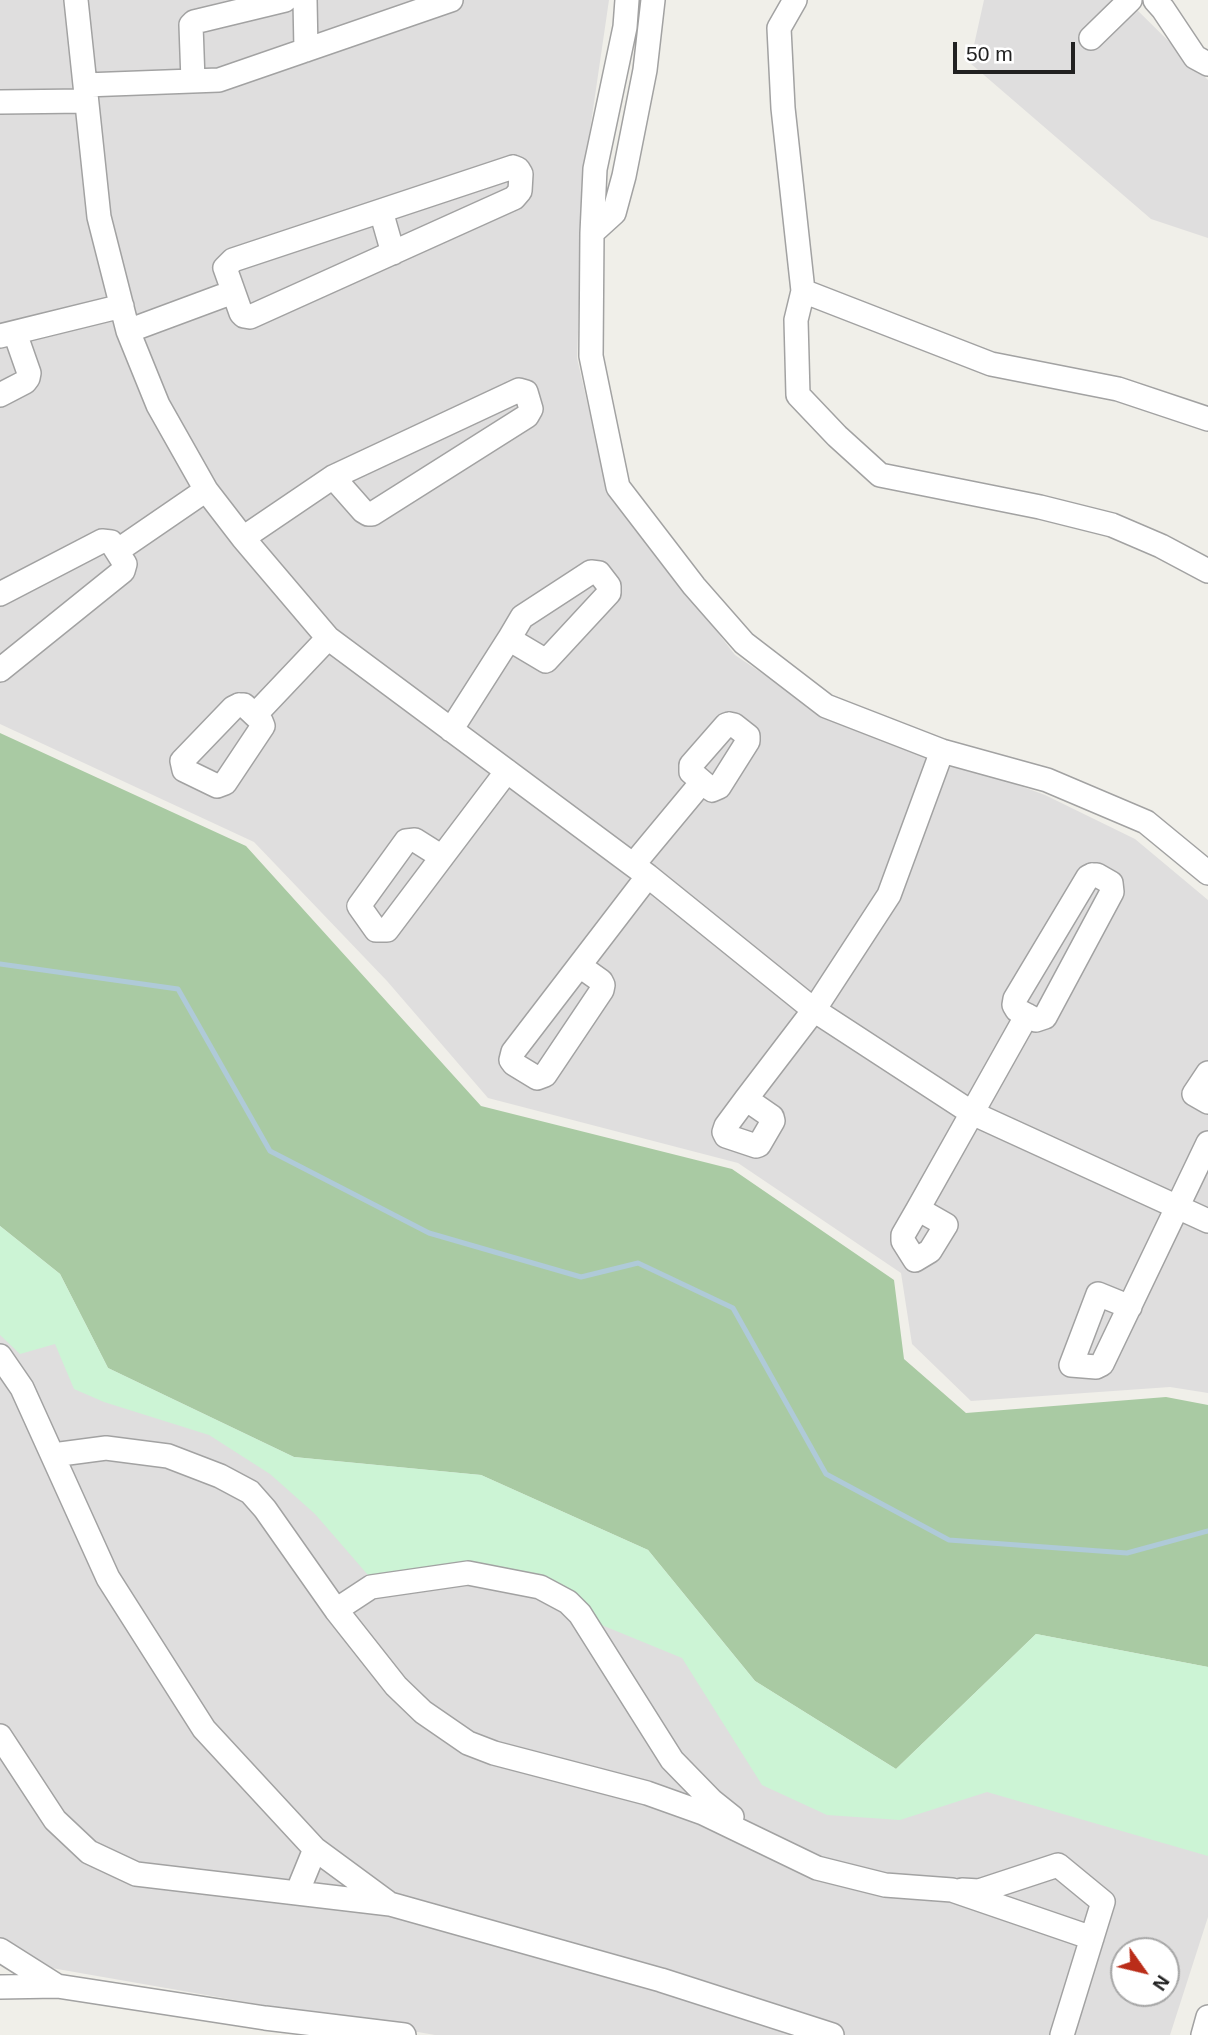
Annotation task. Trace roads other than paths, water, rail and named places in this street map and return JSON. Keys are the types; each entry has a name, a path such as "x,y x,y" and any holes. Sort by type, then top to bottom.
{"street":[{"path":"76,0 99,217 128,331 158,405 206,490 328,638 641,871 814,1010 972,1113 1208,1221"},
{"path":"193,81 191,25 194,22 285,0"},
{"path":"305,0 306,50"},
{"path":"0,102 219,80 451,0"},
{"path":"627,0 625,27 595,169 592,233 591,356 618,487 694,586 744,643 825,706 942,751 1047,780 1146,822 1208,873"},
{"path":"592,233 614,213 624,176 645,70 653,0"},
{"path":"795,0 779,28 783,108 803,291 796,320 798,395 837,436 880,475 1093,519 1161,546 1208,571"},
{"path":"1091,38 1130,0"},
{"path":"1155,0 1195,57 1208,64"},
{"path":"513,167 518,169 521,174 520,191 514,198 393,253 250,317 241,313 225,268 233,260 513,167"},
{"path":"381,211 393,253"},
{"path":"803,291 990,364 1118,388 1208,419"},
{"path":"128,331 233,292"},
{"path":"0,396 25,383 29,378 29,373 8,335 122,306"},
{"path":"243,538 333,478 519,390 526,392 531,409 527,416 372,514 363,511 333,478"},
{"path":"433,430 449,465"},
{"path":"117,551 206,490"},
{"path":"0,594 102,541 111,542 125,564 123,571 0,670"},
{"path":"255,715 328,638"},
{"path":"451,730 509,639"},
{"path":"746,1099 814,1010 889,895 942,751"},
{"path":"442,857 507,771"},
{"path":"580,965 601,981 602,990 545,1075 537,1078 514,1064 511,1060 513,1052 580,965 702,782"},
{"path":"1097,875 1111,883 1112,892 1045,1017 1036,1020 1027,1015 1017,1010 1015,999 1088,877 1097,875"},
{"path":"918,1209 1027,1015"},
{"path":"1208,1073 1194,1094 1208,1102"},
{"path":"1130,1307 1208,1143"},
{"path":"0,1356 22,1388 108,1578 204,1729 315,1849 390,1904"},
{"path":"52,1455 106,1448 167,1456 230,1481 250,1493 265,1508 336,1611 396,1686 423,1712 468,1743 494,1753 647,1793 703,1812 817,1868 885,1885 979,1891 1058,1865 1103,1902 1062,2035"},
{"path":"336,1611 371,1587 468,1573 540,1587 568,1602 580,1614 672,1760 712,1801 756,1837"},
{"path":"0,1736 55,1820 89,1852 136,1874 390,1904 661,1980 832,2035"},
{"path":"647,1793 660,1781 672,1760"},
{"path":"298,1893 315,1849"},
{"path":"952,1890 1092,1938"},
{"path":"0,1950 57,1986"},
{"path":"0,1987 57,1986 265,2018 404,2035"},
{"path":"1203,2035 1208,2017"}],"waterway":[{"path":"0,964 178,989 270,1151 429,1233 581,1277 638,1263 733,1308 826,1474 949,1540 1127,1553 1208,1531"}]}
